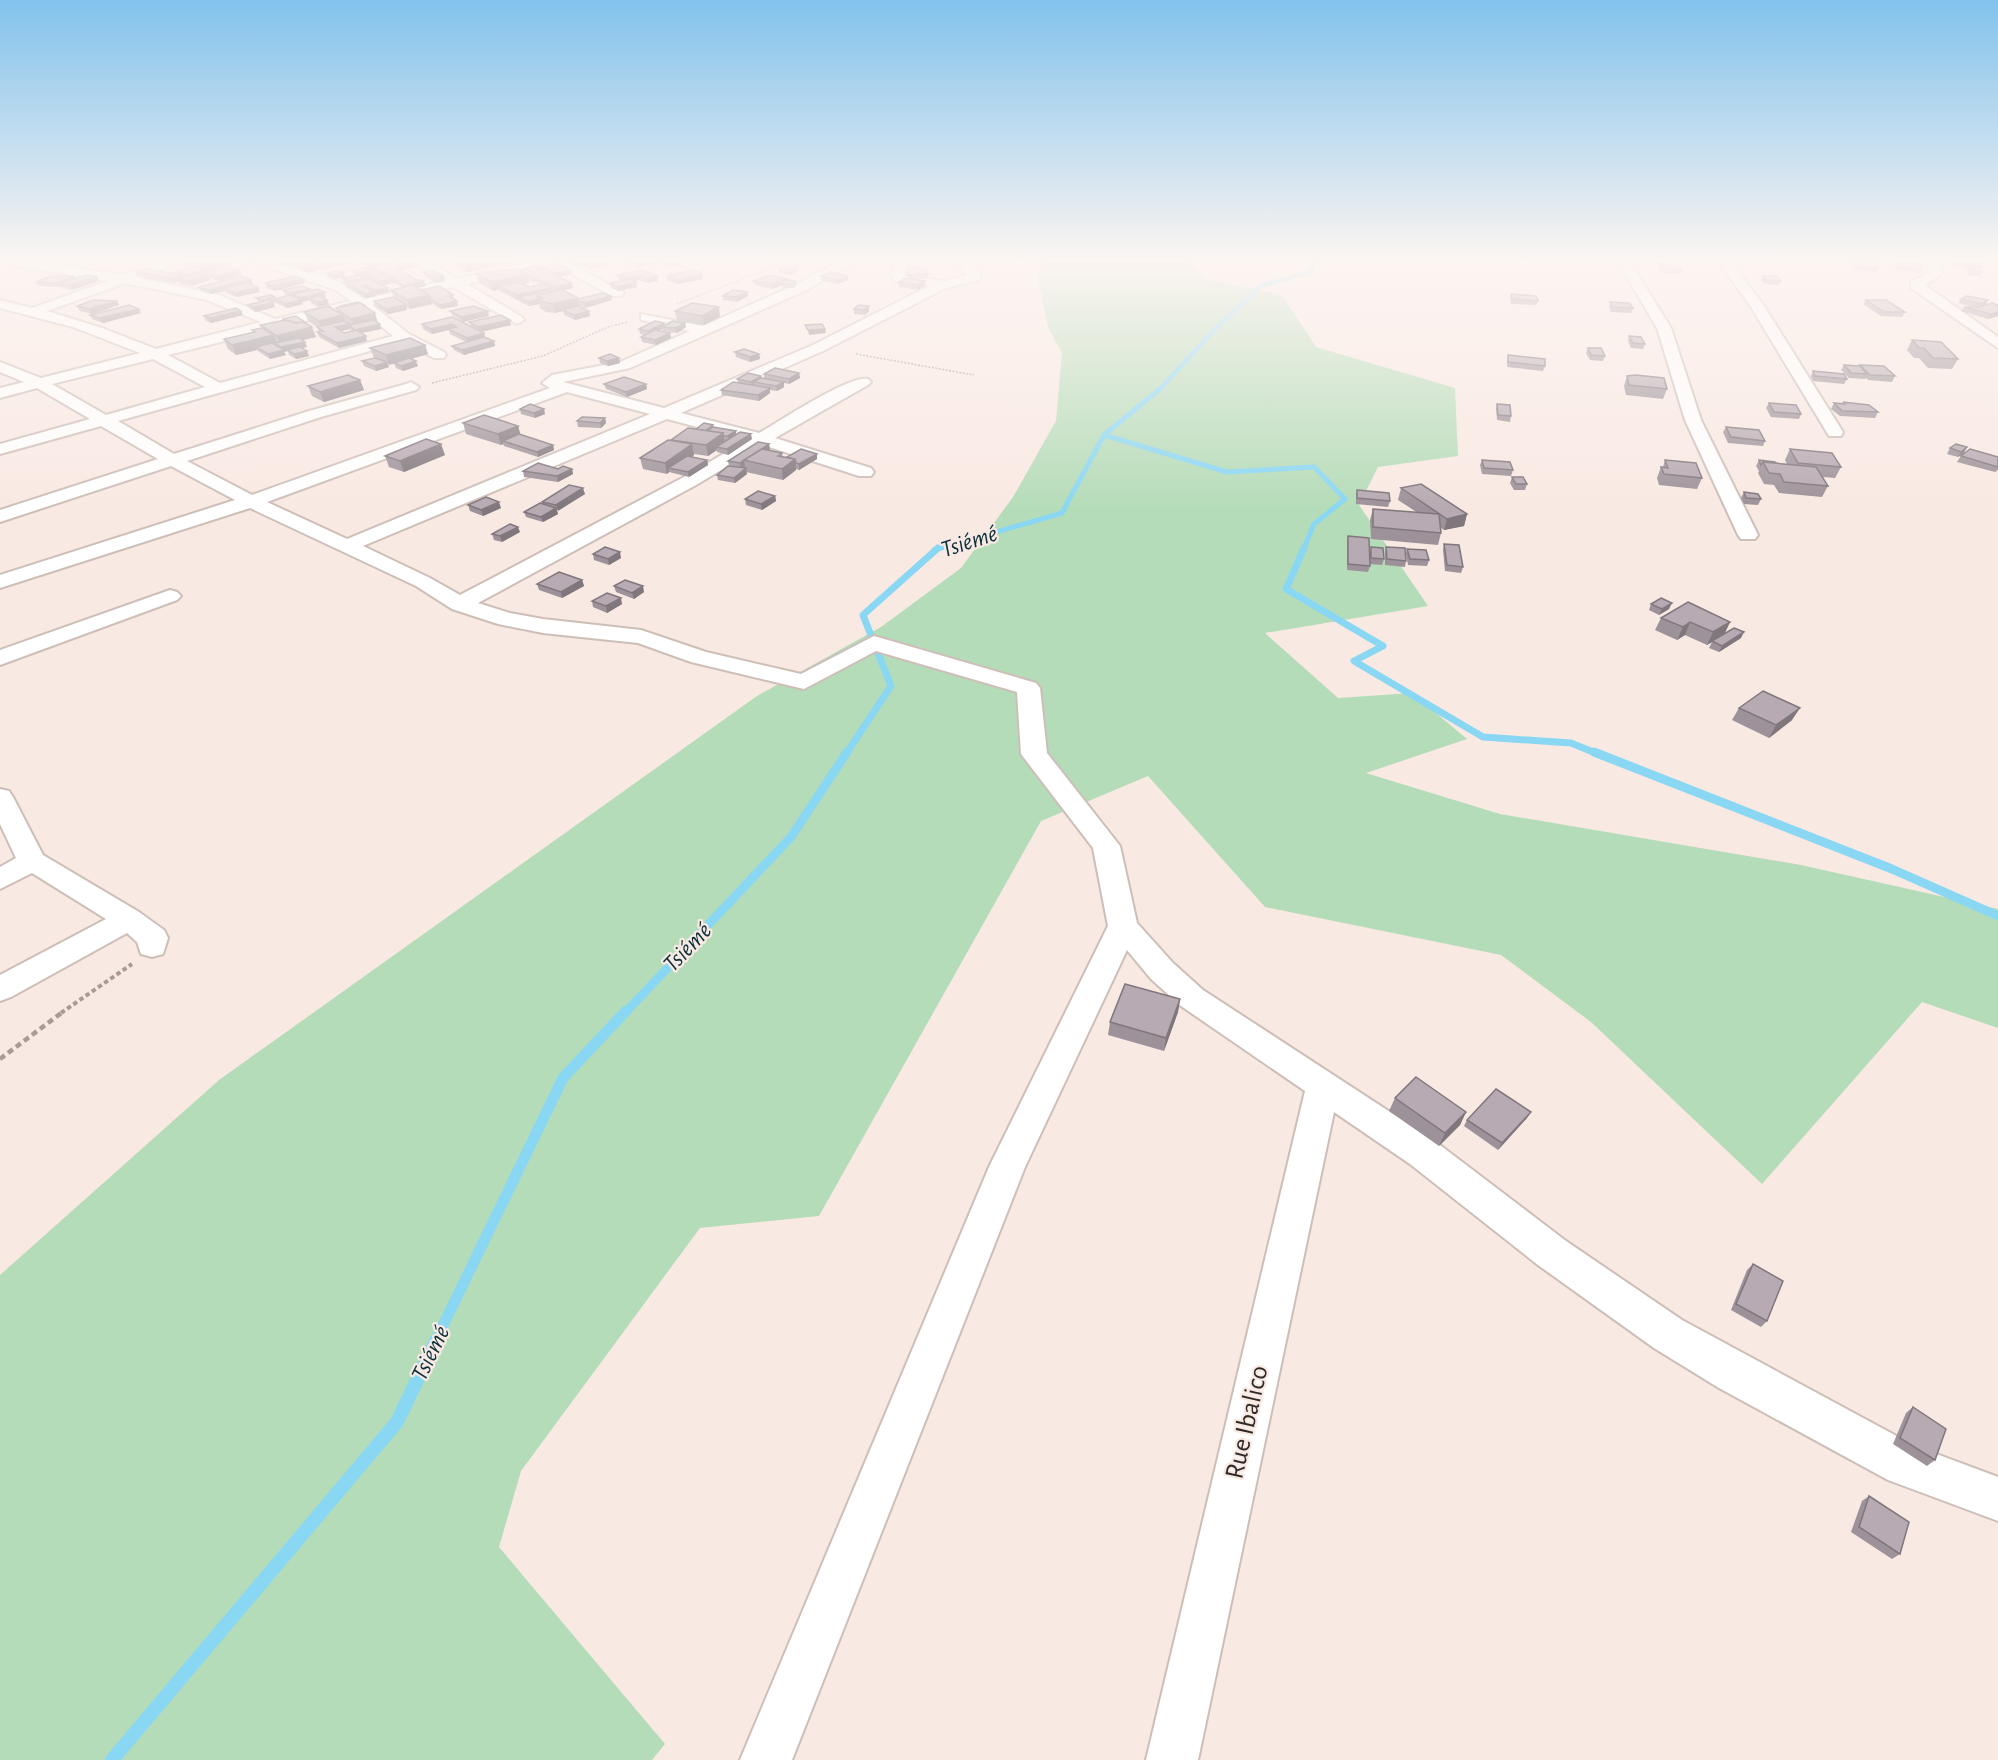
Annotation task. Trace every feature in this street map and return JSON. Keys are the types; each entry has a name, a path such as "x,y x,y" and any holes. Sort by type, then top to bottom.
{"street":[{"path":"129,344 153,353 218,388"},
{"path":"0,393 189,344"},
{"path":"0,449 378,344"},
{"path":"418,344 439,355"},
{"path":"672,344 625,365 588,374 557,378 550,383 762,439 865,472"},
{"path":"347,546 826,344"},
{"path":"1669,344 1693,420 1748,535"},
{"path":"1780,344 1834,432"},
{"path":"0,366 39,383 174,461 250,501 423,582 460,604 506,619 641,638 699,657 804,682 874,643 1028,688 1034,754 1106,846 1123,926 1162,971 1192,998 1423,1153 1552,1253 1668,1334 1734,1374 1904,1464 1998,1499"},
{"path":"460,604 690,481 843,391 863,382"},
{"path":"0,516 315,414 411,387"},
{"path":"0,582 250,501 567,387"},
{"path":"0,658 170,596"},
{"path":"0,797 32,861 129,919 153,938 153,946"},
{"path":"0,879 32,861"},
{"path":"0,989 129,919"},
{"path":"766,1760 1007,1167 1123,926"},
{"name":"Rue Ibalico","path":"1172,1760 1323,1085"}],"path":[{"path":"411,387 543,356 570,344"},
{"path":"818,348 974,375"},
{"path":"0,1059 28,1036 148,953 153,946"}],"green space":[{"path":"1057,344 1314,344 1316,347 1455,388 1458,456 1378,467 1359,505 1428,606 1265,633 1338,698 1412,693 1467,739 1366,773 1500,814 1801,865 1998,909 1998,1028 1922,1002 1762,1184 1591,1022 1501,955 1265,907 1148,776 1041,821 819,1216 700,1228 521,1471 499,1547 665,1744 652,1760 0,1760 0,1275 219,1080 757,696 881,627 961,568 1013,497 1056,421 1062,353"}],"building":[{"path":"274,344 284,350 268,354 256,347"},
{"path":"277,344 295,344 281,347"},
{"path":"385,344 425,345 386,355 370,348"},
{"path":"459,344 483,344 462,350 452,346"},
{"path":"1916,344 1943,344 1958,359 1933,358 1924,348 1919,348"},
{"path":"300,347 307,351 294,354 287,350"},
{"path":"1588,348 1601,348 1605,356 1591,355"},
{"path":"744,349 759,354 750,357 735,352"},
{"path":"610,354 619,358 607,361 599,358"},
{"path":"1508,355 1545,359 1545,366 1508,362"},
{"path":"375,358 387,362 375,366 362,361"},
{"path":"409,358 416,361 401,366 394,363"},
{"path":"1844,365 1860,366 1867,374 1851,373"},
{"path":"1860,365 1884,366 1895,376 1870,375"},
{"path":"775,368 799,373 789,379 764,374"},
{"path":"1813,371 1844,374 1847,379 1815,376"},
{"path":"748,373 761,376 751,382 737,379"},
{"path":"348,375 360,380 320,392 308,386"},
{"path":"1627,376 1664,378 1667,389 1629,385"},
{"path":"624,377 646,384 626,392 604,384"},
{"path":"761,378 784,382 776,386 754,382"},
{"path":"733,382 770,388 758,395 721,390"},
{"path":"1843,402 1869,405 1878,412 1842,411 1834,403 1846,404"},
{"path":"1769,403 1796,405 1801,414 1774,412"},
{"path":"530,404 544,409 534,413 520,409"},
{"path":"1497,404 1510,405 1511,416 1498,415"},
{"path":"484,415 518,426 498,434 463,423"},
{"path":"582,417 605,418 600,423 577,421"},
{"path":"704,423 713,425 705,431 696,429"},
{"path":"713,427 736,431 723,436 723,433 708,431"},
{"path":"1726,427 1759,430 1765,441 1731,437"},
{"path":"688,428 723,433 706,445 671,440"},
{"path":"740,432 751,434 727,449 716,447"},
{"path":"519,434 553,445 537,452 503,441"},
{"path":"426,439 441,444 400,461 385,456"},
{"path":"668,440 692,444 665,463 640,458"},
{"path":"758,442 769,444 740,463 728,461"},
{"path":"1956,444 1967,447 1961,452 1950,448"},
{"path":"762,449 782,453 778,456 795,459 782,469 744,460"},
{"path":"801,449 817,454 799,464 795,459 787,457"},
{"path":"1790,449 1832,453 1841,467 1798,463"},
{"path":"1970,449 1998,457 1998,467 1961,456"},
{"path":"687,456 707,460 688,472 668,468"},
{"path":"1482,460 1510,462 1513,470 1484,468"},
{"path":"1665,460 1696,463 1702,478 1664,474 1661,467 1668,468"},
{"path":"1759,460 1776,463 1763,462 1761,465"},
{"path":"1763,462 1816,467 1828,486 1784,482 1780,474 1769,473"},
{"path":"538,463 558,469 563,466 572,469 557,476 523,471"},
{"path":"728,466 746,468 734,478 717,475"},
{"path":"1512,477 1523,477 1527,484 1516,484"},
{"path":"1421,484 1467,514 1447,519 1401,488"},
{"path":"569,485 583,488 556,505 542,502"},
{"path":"1357,490 1389,493 1390,501 1357,498"},
{"path":"758,491 775,496 761,504 745,499"},
{"path":"1744,492 1758,494 1761,499 1746,498"},
{"path":"486,497 499,502 481,510 468,505"},
{"path":"540,503 556,508 541,517 524,512"},
{"path":"1373,509 1439,514 1441,533 1373,527"},
{"path":"510,524 518,527 500,536 492,534"},
{"path":"1348,536 1369,538 1370,566 1348,564"},
{"path":"1444,544 1459,545 1463,567 1447,565"},
{"path":"605,547 620,552 608,559 593,554"},
{"path":"1371,547 1383,548 1384,559 1371,558"},
{"path":"1386,547 1405,548 1406,561 1387,559"},
{"path":"1407,549 1426,550 1429,560 1410,559"},
{"path":"559,572 582,580 561,592 537,584"},
{"path":"625,580 643,586 632,593 614,586"},
{"path":"607,593 621,598 606,606 592,601"},
{"path":"1661,598 1672,603 1662,609 1651,604"},
{"path":"1688,602 1730,622 1713,632 1690,622 1683,627 1661,618"},
{"path":"1734,628 1744,632 1722,646 1712,641"},
{"path":"1763,691 1800,708 1776,725 1739,708"},
{"path":"1125,984 1180,999 1166,1038 1110,1022"},
{"path":"1416,1077 1466,1112 1445,1133 1395,1098"},
{"path":"1496,1089 1531,1112 1502,1143 1467,1120"},
{"path":"1753,1264 1783,1281 1767,1321 1736,1304"},
{"path":"1913,1407 1946,1429 1935,1460 1900,1438"},
{"path":"1869,1496 1909,1522 1900,1554 1859,1527"}],"waterway":[{"name":"Tsiémé","path":"1161,388 1201,344"},
{"name":"Tsiémé","path":"1104,435 1161,388"},
{"name":"Tsiémé","path":"937,549 1062,513 1104,435"},
{"path":"1104,435 1227,472 1314,467 1345,499 1314,524 1303,550"},
{"path":"1304,548 1286,589 1383,646 1354,661 1483,737 1571,743 1598,754"},
{"name":"Tsiémé","path":"846,754 891,686 863,615 937,549"},
{"name":"Tsiémé","path":"625,1013 791,837 847,752"},
{"path":"1594,752 1892,869 1998,916"},
{"name":"Tsiémé","path":"435,1342 563,1078 626,1011"},
{"name":"Tsiémé","path":"112,1760 397,1422 436,1341"}]}
